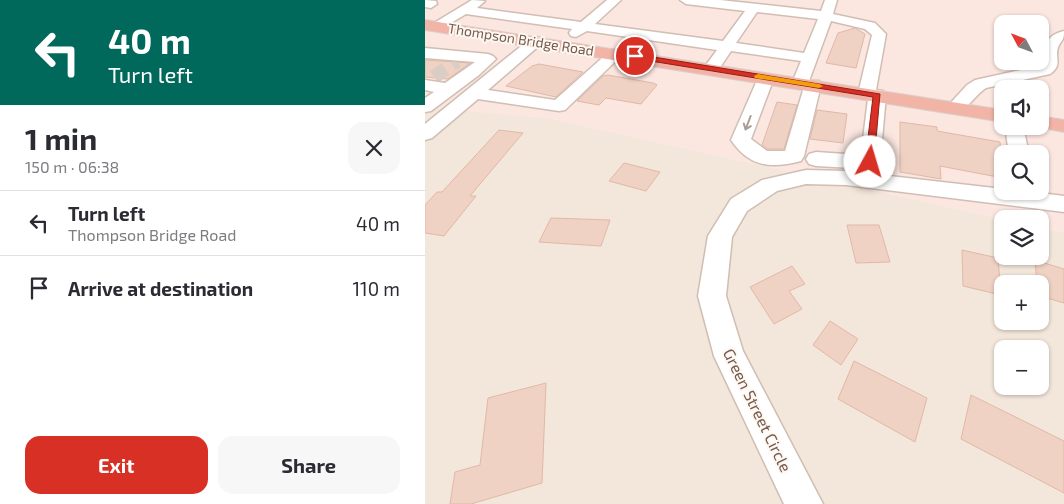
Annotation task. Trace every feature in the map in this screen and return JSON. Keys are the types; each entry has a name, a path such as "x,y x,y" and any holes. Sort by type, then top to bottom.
{"highway":[{"name":"Thompson Bridge Road","path":"430,25 536,40 994,114"},
{"path":"1049,124 1064,126"}],"street":[{"path":"430,25 464,10 480,0"},
{"path":"563,45 615,0"},
{"path":"686,0 826,16 870,26 879,34 872,95 870,162 816,159"},
{"path":"765,78 741,140 748,149 759,157 780,159 794,156 810,58 831,0"},
{"path":"711,69 753,8"},
{"path":"464,10 810,58"},
{"path":"425,42 434,40 456,29"},
{"path":"1044,71 1051,67 1049,48 1053,41 1064,35"},
{"path":"425,134 536,40"},
{"path":"425,53 453,58 488,59 425,107"},
{"path":"473,94 559,106 616,53"},
{"path":"955,108 973,88 981,84 1044,71 1064,73"},
{"path":"473,72 495,74"},
{"path":"428,82 448,89"},
{"name":"Green Street Circle","path":"804,504 729,356 711,296 720,236 739,205 770,185 806,177 847,178 1064,204"}],"shaded area":[{"path":"425,0 1064,0 1064,233 1049,230 1049,210 994,210 994,217 548,118 425,107"},
{"path":"425,107 548,118 994,217 994,265 1049,265 1049,230 1064,233 1064,504 425,504"}],"building":[{"path":"855,28 865,34 856,68 826,63 838,33"},
{"path":"425,60 470,63 448,79 425,77"},
{"path":"539,64 583,72 556,97 506,86 532,66"},
{"path":"608,75 657,85 641,104 606,98 599,105 577,101 603,76"},
{"path":"777,102 797,105 784,149 768,149 762,145"},
{"path":"817,110 847,114 843,143 810,139"},
{"path":"900,122 937,127 937,131 1000,142 1000,145 994,145 994,176 940,166 941,179 900,172"},
{"path":"499,130 523,133 470,196 476,196 444,236 425,233 425,205 437,192 442,192"},
{"path":"624,163 660,172 646,191 609,181"},
{"path":"551,218 610,220 601,246 539,242"},
{"path":"847,225 879,225 890,262 856,263"},
{"path":"962,250 994,257 994,265 999,265 999,275 994,275 994,293 963,286"},
{"path":"1049,264 1064,269 1064,303 1049,299 1049,275 1036,275 1035,265"},
{"path":"792,266 805,284 789,291 802,309 774,324 750,287"},
{"path":"830,321 858,339 841,365 813,345"},
{"path":"854,361 927,398 915,442 838,399"},
{"path":"546,383 542,483 471,504 450,504 455,472 480,465 488,398"},
{"path":"971,395 1064,441 1064,493 961,439"}],"tunnel":[{"path":"434,77 457,61"}],"slow traffic":[{"path":"758,76 819,86"}],"route":[{"path":"635,56 877,95 870,162"}]}
